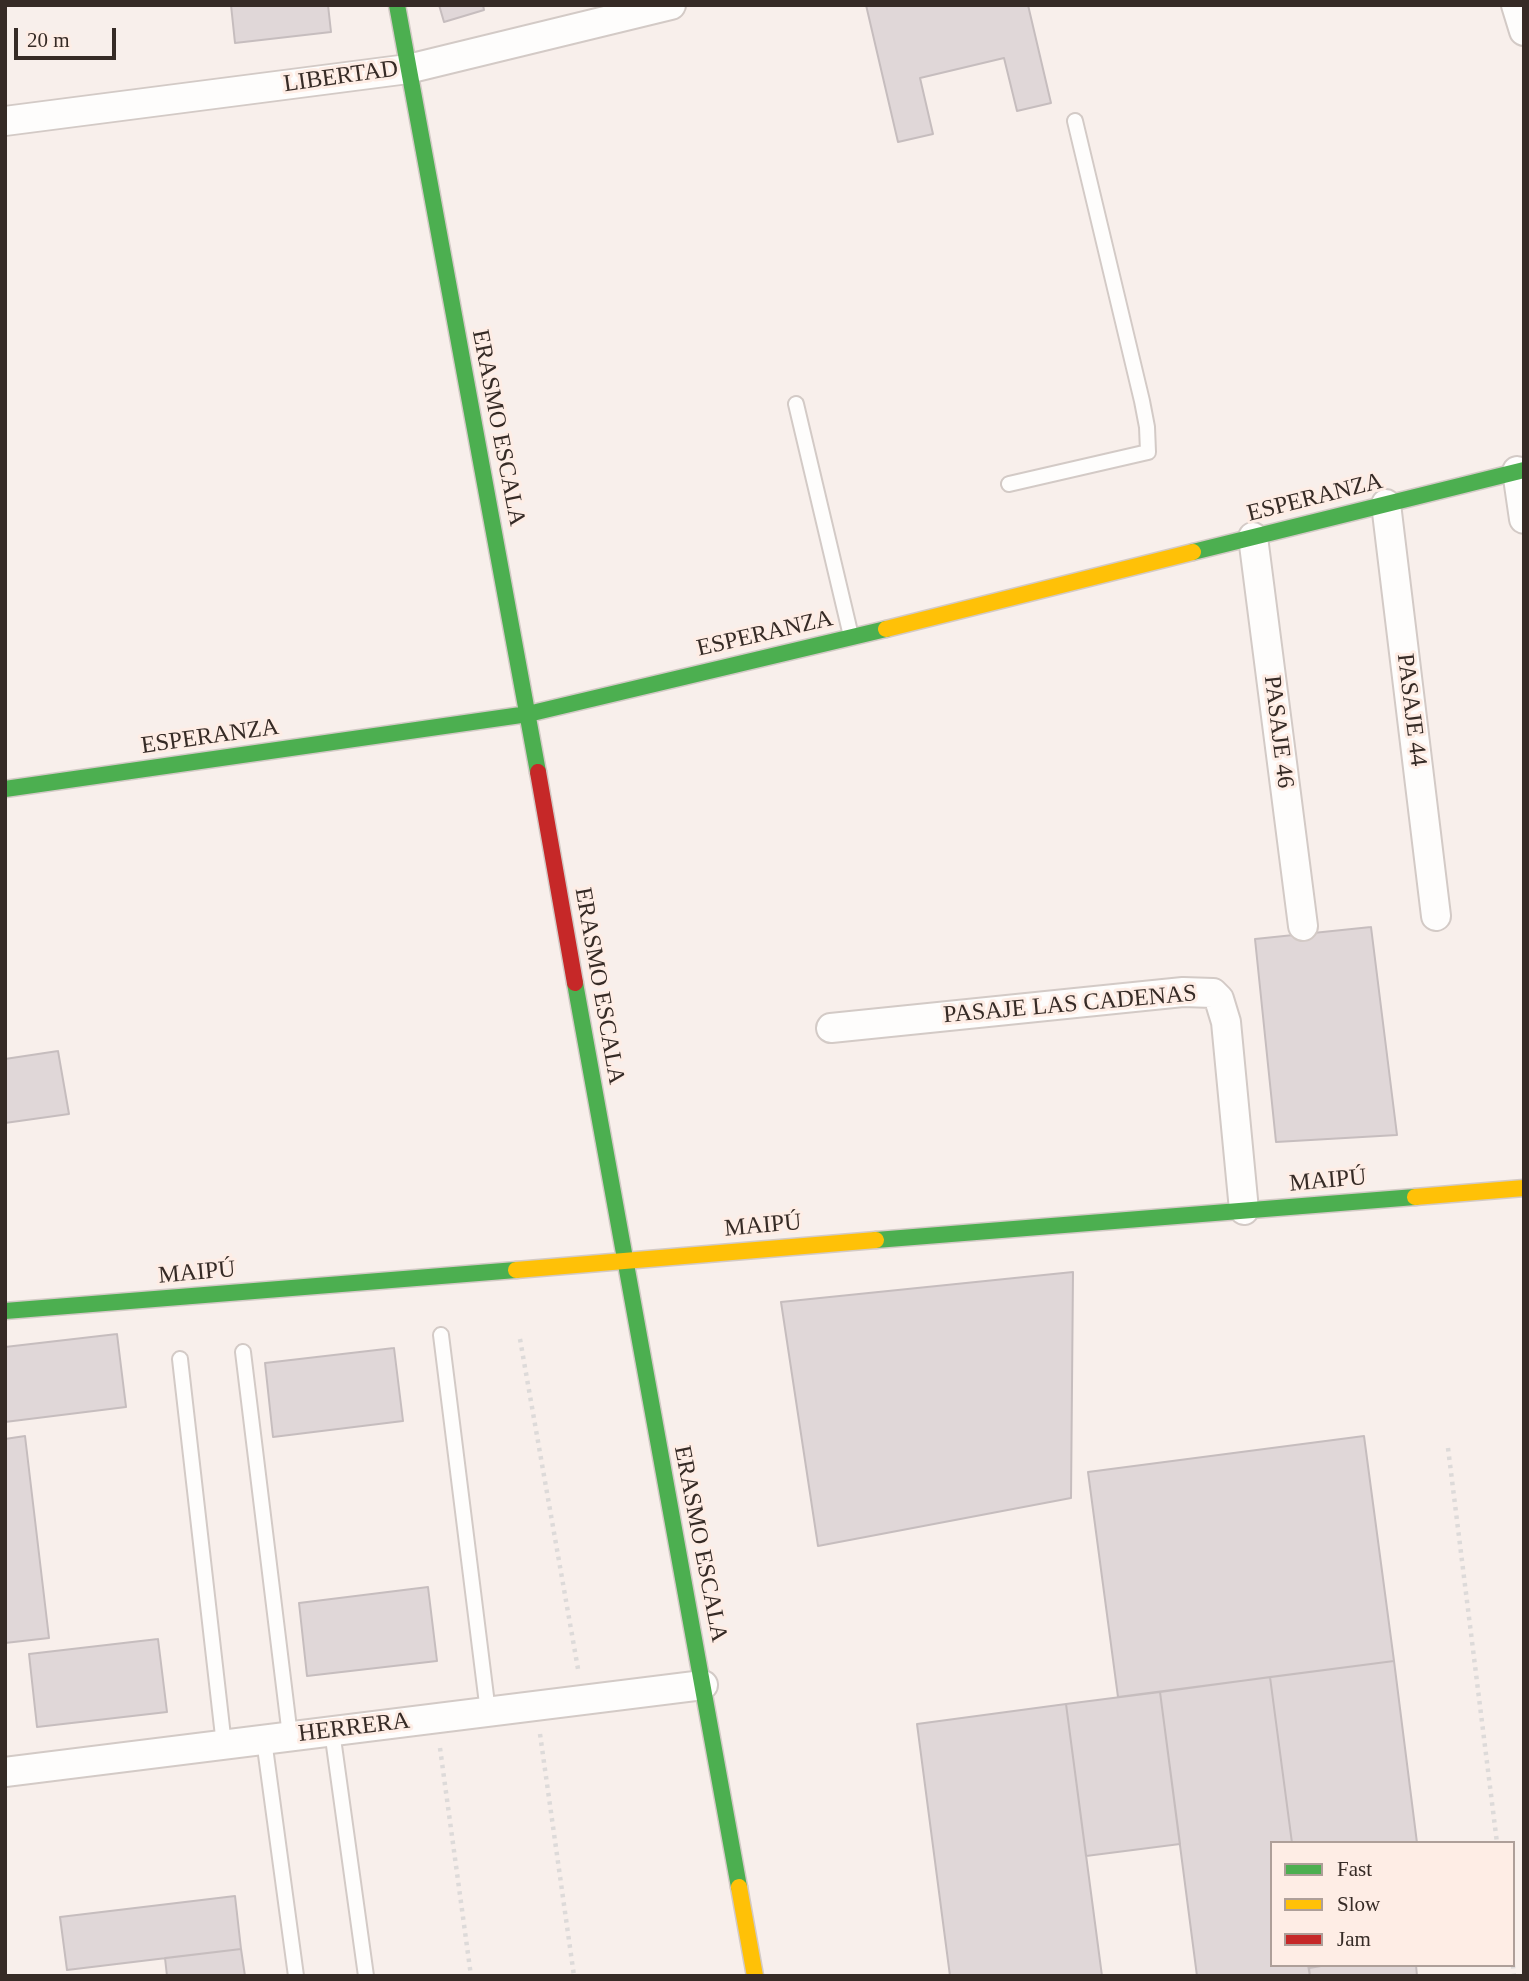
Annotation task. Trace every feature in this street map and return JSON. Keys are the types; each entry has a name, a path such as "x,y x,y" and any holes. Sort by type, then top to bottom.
{"street":[{"name":"ERASMO ESCALA","path":"397,5 528,714 624,1260 755,1976"},
{"name":"LIBERTAD","path":"5,121 408,69 671,5"},
{"path":"1516,5 1524,31"},
{"path":"1520,471 1524,519"},
{"name":"ESPERANZA","path":"5,789 528,714 852,637 1520,471"},
{"name":"PASAJE 44","path":"1386,504 1436,916"},
{"name":"PASAJE 46","path":"1253,537 1303,926"},
{"name":"PASAJE LAS CADENAS","path":"831,1028 1183,992 1213,993 1219,999 1226,1021 1244,1210"},
{"name":"MAIPÚ","path":"5,1311 1524,1188"},
{"name":"HERRERA","path":"5,1772 703,1685"}],"lane":[{"path":"1009,484 1148,452 1142,401 1075,121"},
{"path":"796,404 852,637"},
{"path":"441,1335 488,1712"},
{"path":"243,1352 296,1976"},
{"path":"180,1359 224,1745"},
{"path":"331,1731 366,1976"}],"path":[{"path":"520,1339 578,1666"},
{"path":"1448,1448 1497,1841"},
{"path":"543,1754 574,1976"},
{"path":"443,1765 471,1976"}],"building":[{"path":"231,5 328,5 331,32 235,43"},
{"path":"439,5 483,5 484,10 444,22"},
{"path":"866,5 1028,5 1051,103 1017,111 1004,58 920,78 933,134 898,142"},
{"path":"1371,927 1397,1135 1276,1142 1255,939"},
{"path":"58,1051 69,1114 5,1123 5,1059"},
{"path":"1073,1272 1071,1498 818,1546 781,1302"},
{"path":"117,1334 126,1407 5,1422 5,1347"},
{"path":"394,1348 403,1421 273,1437 265,1363"},
{"path":"25,1436 49,1638 5,1643 5,1439"},
{"path":"1364,1436 1394,1661 1118,1697 1088,1472"},
{"path":"428,1587 437,1661 307,1676 299,1603"},
{"path":"158,1639 167,1712 37,1727 29,1654"},
{"path":"1394,1661 1417,1841 1292,1841 1270,1677"},
{"path":"1270,1677 1292,1841 1270,1841 1270,1967 1308,1967 1310,1976 1197,1976 1160,1692"},
{"path":"1160,1692 1180,1844 1086,1856 1066,1704"},
{"path":"1066,1704 1102,1976 950,1976 917,1724"},
{"path":"235,1896 241,1949 67,1970 60,1917"},
{"path":"241,1949 245,1976 167,1976 165,1958"},
{"path":"1416,1967 1417,1976 1310,1976 1309,1968"}],"traffic: fast":[{"path":"397,5 538,772"},
{"path":"1193,552 1524,470"},
{"path":"5,789 528,714 886,629"},
{"path":"575,983 739,1887"},
{"path":"876,1240 1415,1197"},
{"path":"5,1311 516,1270"}],"traffic: slow":[{"path":"886,629 1193,552"},
{"path":"1415,1197 1524,1188"},
{"path":"516,1270 876,1240"},
{"path":"739,1887 755,1976"}],"traffic: jam":[{"path":"538,772 575,983"}]}
